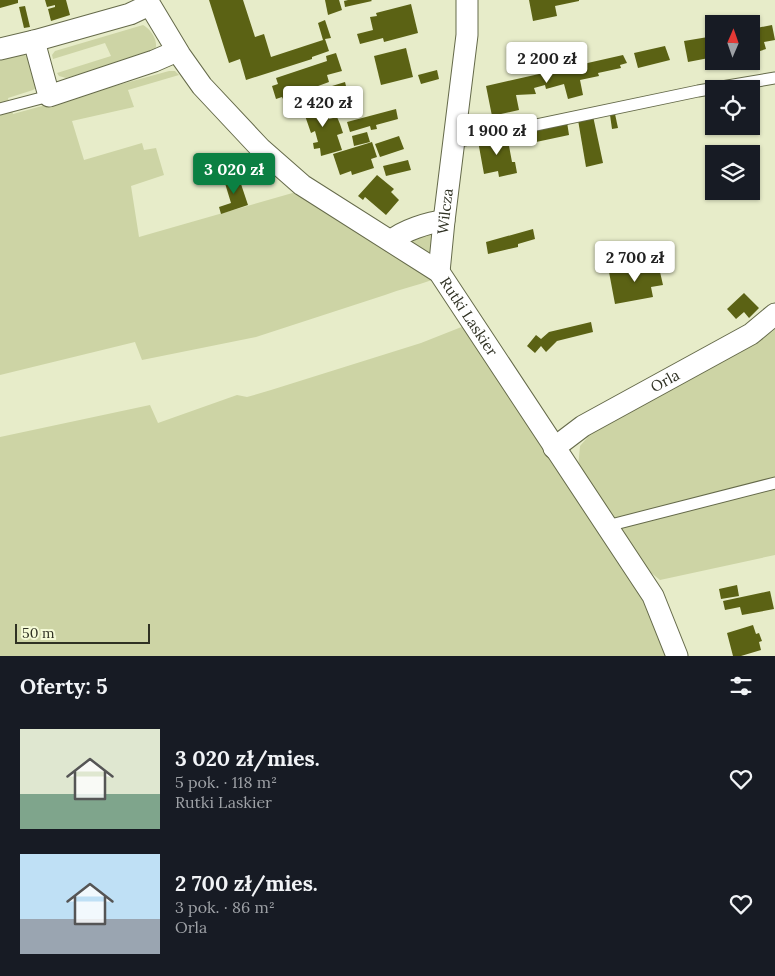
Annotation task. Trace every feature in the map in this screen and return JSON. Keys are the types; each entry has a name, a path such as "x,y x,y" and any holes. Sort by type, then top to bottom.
{"street":[{"name":"Wilcza","path":"439,272 466,35 468,0"},
{"path":"0,49 135,12 148,3"},
{"name":"Rutki Laskier","path":"148,3 177,51 202,86 261,149 295,179 439,272 652,596 677,656"},
{"path":"34,41 49,96 154,61 177,51"},
{"path":"391,241 397,235 435,222 444,221"},
{"name":"Orla","path":"554,448 583,426 751,334 775,314"}],"lane":[{"path":"454,138 465,140 698,91 775,78"},
{"path":"0,108 49,96"},
{"path":"607,526 775,483"}],"green space":[{"path":"143,25 149,30 156,41 154,53 66,78 59,76 57,73 111,56 105,43 53,59 52,55 55,51"},
{"path":"23,54 29,57 37,87 8,98 13,114 169,71 175,71 179,75 128,90 134,107 72,121 84,160 142,143 144,150 156,148 164,175 131,186 139,237 296,192 432,280 256,337 142,360 135,342 0,375 0,59"},
{"path":"434,232 432,260 405,242"},
{"path":"464,326 627,567 669,656 0,656 0,437 150,405 158,423 237,395 247,397 421,343"},
{"path":"775,329 775,555 660,580 639,563 578,468 580,446 595,429"}],"building":[{"path":"0,0 18,0 18,3 0,8"},
{"path":"45,0 66,0 70,15 51,21 48,9 55,7 55,5 47,7"},
{"path":"209,0 243,0 255,37 264,34 271,57 323,40 318,23 325,20 331,38 325,39 329,51 312,57 312,59 246,80 240,59 229,63"},
{"path":"325,0 339,0 342,10 328,15"},
{"path":"529,0 579,1 555,6 557,16 533,21"},
{"path":"344,1 372,1 345,7"},
{"path":"411,4 418,33 384,42 383,38 360,44 357,34 373,30 370,17 377,16 376,13"},
{"path":"25,6 30,27 24,28 19,7"},
{"path":"772,25 775,40 764,42 766,49 760,51 760,27"},
{"path":"705,38 705,59 688,62 684,41"},
{"path":"665,46 670,60 638,68 634,53"},
{"path":"406,48 413,77 381,85 374,56"},
{"path":"336,53 342,71 327,75 329,82 283,99 282,97 276,99 272,86 278,84 276,78 327,61 326,56"},
{"path":"623,55 627,63 620,65 621,68 598,73 599,76 580,80 583,95 568,99 564,84 546,89 545,85 534,88 536,94 516,95 519,110 492,116 486,86"},
{"path":"437,70 439,79 421,84 418,75"},
{"path":"345,82 347,90 334,94 332,86"},
{"path":"324,101 329,119 337,117 343,133 337,135 342,150 321,156 320,148 314,149 313,143 318,142 315,131 311,133 302,107"},
{"path":"396,109 398,119 376,125 377,129 371,130 370,126 350,132 347,122"},
{"path":"615,114 618,128 612,129 610,115"},
{"path":"593,116 603,163 586,167 578,120"},
{"path":"567,122 569,135 522,145 520,132"},
{"path":"367,132 370,142 354,146 352,136"},
{"path":"507,135 512,162 515,162 517,173 499,177 498,171 484,174 478,141"},
{"path":"399,136 404,149 380,157 375,144"},
{"path":"372,142 377,157 371,159 374,168 352,175 351,171 340,175 333,154"},
{"path":"408,160 411,170 386,176 383,166"},
{"path":"238,175 248,205 221,214 219,207 231,203 224,180"},
{"path":"377,175 394,189 391,192 399,200 386,215 365,197 363,200 358,196"},
{"path":"533,229 535,239 518,244 518,247 488,254 486,242"},
{"path":"658,263 663,285 651,287 653,297 615,304 609,272"},
{"path":"744,293 759,308 749,318 744,312 736,319 727,309"},
{"path":"591,322 593,332 557,341 546,352 541,346 535,353 527,346 536,335 541,339 549,332"},
{"path":"737,585 739,596 721,599 719,589"},
{"path":"770,591 774,609 742,615 740,607 725,610 723,601"},
{"path":"753,625 756,634 759,633 762,641 759,642 761,650 741,656 733,656 727,633"}]}
